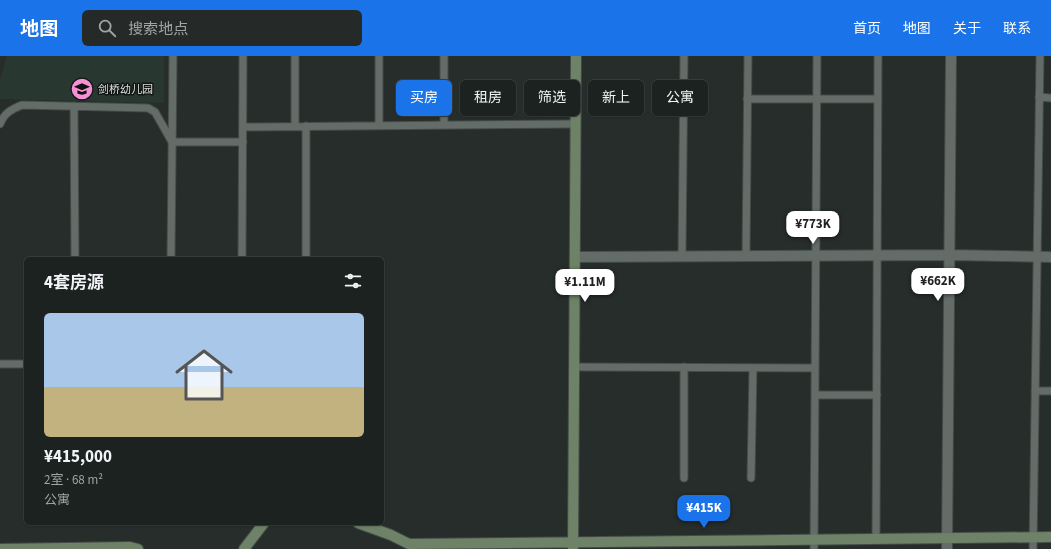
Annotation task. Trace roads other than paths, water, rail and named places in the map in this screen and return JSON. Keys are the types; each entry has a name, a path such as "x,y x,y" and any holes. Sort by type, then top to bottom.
{"street":[{"path":"573,545 576,56"},
{"path":"947,549 950,56"},
{"path":"575,256 949,255 1051,257"},
{"path":"244,549 262,525"},
{"path":"364,525 391,535 409,544 479,546 814,544 876,538 1051,537"},
{"path":"0,549 130,547 138,549"}],"lane":[{"path":"171,257 174,56"},
{"path":"242,257 243,56"},
{"path":"295,56 295,126"},
{"path":"378,126 379,56"},
{"path":"444,56 444,125"},
{"path":"682,256 684,56"},
{"path":"746,256 748,56"},
{"path":"814,544 817,56"},
{"path":"876,538 878,56"},
{"path":"1033,549 1040,56"},
{"path":"1039,97 1051,98"},
{"path":"747,99 878,99"},
{"path":"0,124 2,118 11,109 22,105 148,108 155,112 172,142"},
{"path":"74,106 75,257"},
{"path":"242,127 575,124"},
{"path":"306,126 306,257"},
{"path":"172,142 243,142"},
{"path":"0,364 24,364"},
{"path":"574,367 815,368"},
{"path":"684,368 684,478"},
{"path":"751,478 753,368"},
{"path":"1035,390 1051,391"},
{"path":"814,395 876,395"}],"place":[{"name":"剑桥幼儿园","path":"82,89"}]}
